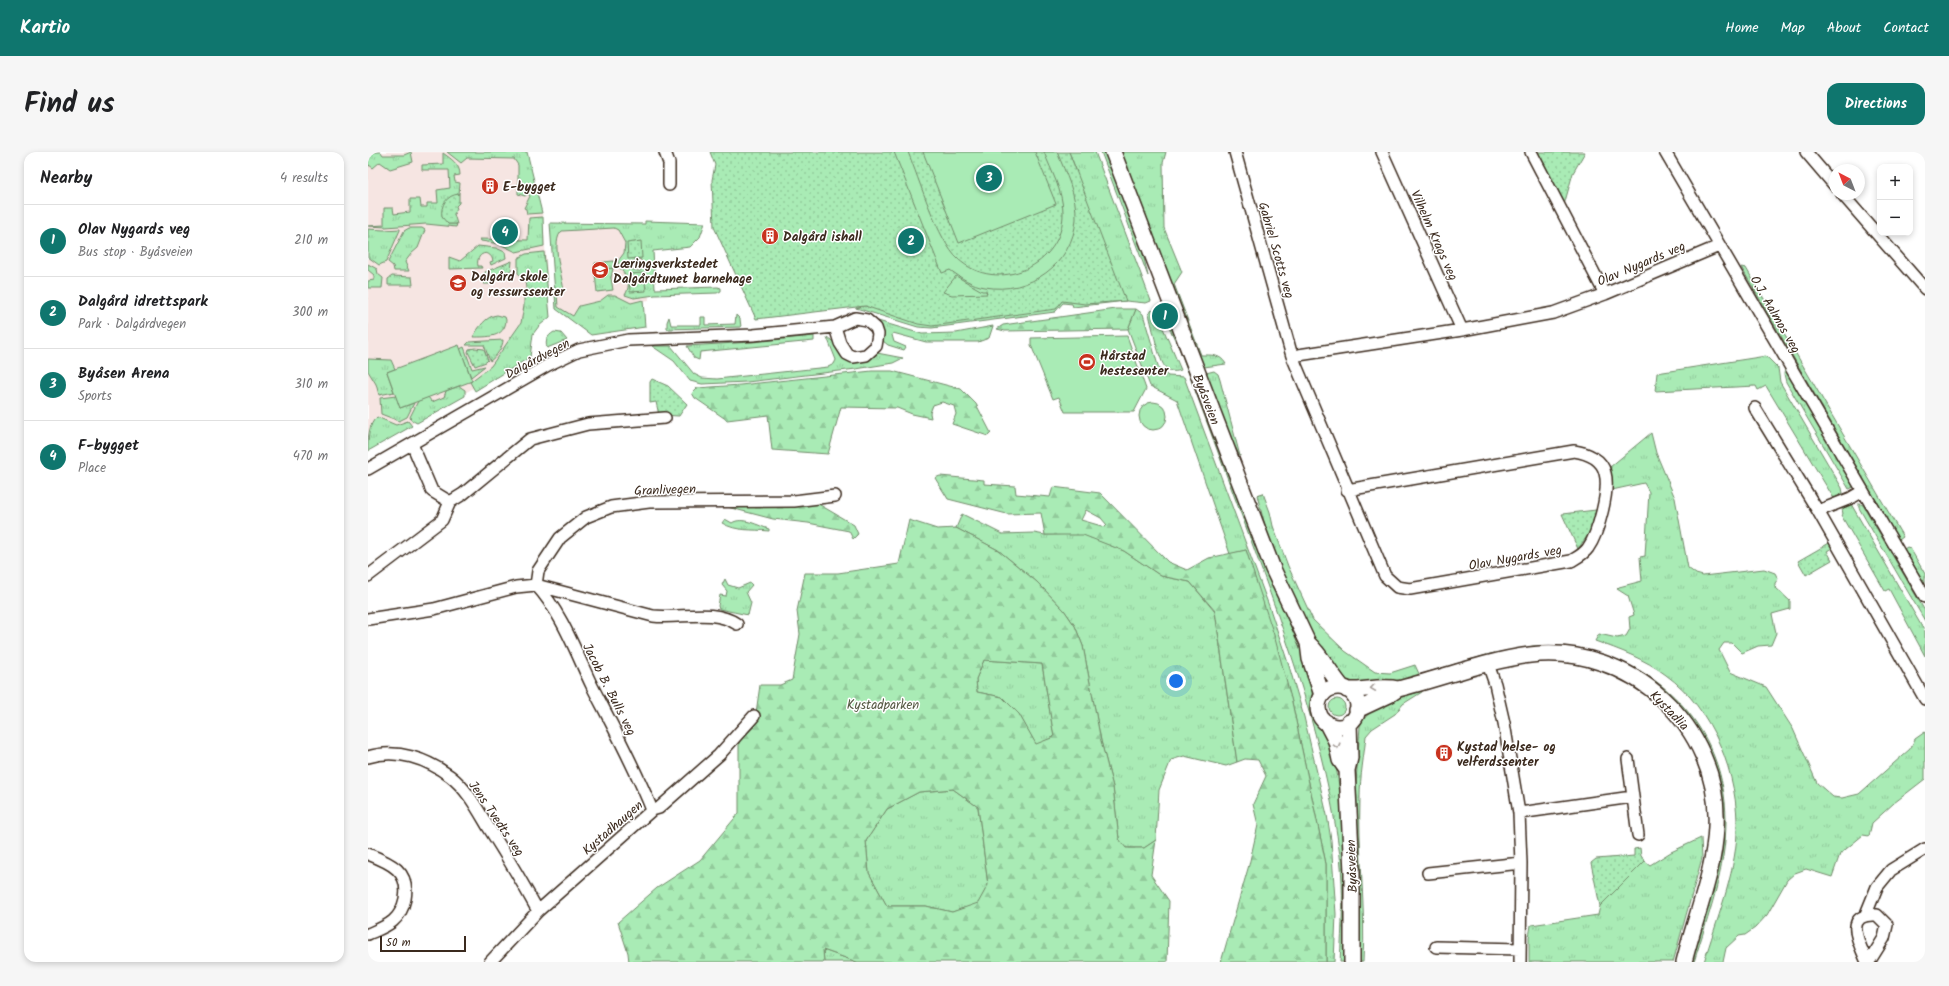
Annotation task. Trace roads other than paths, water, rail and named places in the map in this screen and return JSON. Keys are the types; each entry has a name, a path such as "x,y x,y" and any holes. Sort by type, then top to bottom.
{"main road":[{"name":"Byåsveien","path":"1114,152 1267,554 1308,644 1310,659 1322,695"},
{"name":"Byåsveien","path":"1308,644 1317,652 1332,676 1345,688"},
{"name":"Kystadlia","path":"1353,716 1398,689 1488,664 1541,654 1586,658 1611,666 1654,690 1688,727 1704,754 1716,805 1715,844 1706,887 1684,962"},
{"name":"Kystadlia","path":"1345,688 1359,690 1387,686 1398,689"},
{"path":"1331,688 1345,688 1355,698 1353,716 1337,726 1326,722 1319,713 1319,701 1322,695 1331,688"},
{"name":"Byåsveien","path":"1352,962 1352,879 1347,770 1350,758 1353,716"},
{"name":"Byåsveien","path":"1326,722 1336,741 1340,760 1347,770"}],"street":[{"path":"665,152 669,163 669,185"},
{"name":"Gabriel Scotts veg","path":"1235,152 1292,356"},
{"name":"Vilhelm Krags veg","path":"1382,152 1462,330"},
{"path":"1531,152 1605,294"},
{"name":"O.J. Aalmos veg","path":"1665,152 1925,597"},
{"path":"1806,152 1829,179"},
{"path":"1847,200 1925,289"},
{"name":"Olav Nygards veg","path":"1348,490 1574,451 1584,452 1593,457 1600,464 1605,473 1606,485 1605,495 1593,539 1580,556 1571,561 1410,589 1396,587 1385,576 1348,490 1292,356 1462,330 1553,313 1605,294 1719,246"},
{"name":"Dalgårdvegen","path":"368,470 548,365 579,350 628,340 749,335 835,327"},
{"path":"1755,408 1818,511 1925,699"},
{"path":"368,576 442,520 450,502 464,494 530,439 588,424 665,418"},
{"path":"412,444 432,491 450,502"},
{"path":"1818,511 1851,498 1862,491"},
{"name":"Granlivegen","path":"536,585 538,571 560,538 586,517 611,507 649,502 794,501 835,496"},
{"path":"368,619 434,609 516,587 536,585 654,616 714,615 731,620 737,624"},
{"name":"Jacob B. Bulls veg","path":"536,585 547,597 565,631 623,745 652,810"},
{"path":"1488,664 1495,684 1504,723 1519,812 1521,863 1520,962"},
{"name":"Kystadhaugen","path":"490,962 538,911 652,810 659,808 719,755 754,716"},
{"name":"Jens Tvedts veg","path":"368,757 403,753 426,762 451,777 470,798 483,817 538,911"},
{"path":"1628,759 1638,835"},
{"path":"1519,812 1632,796"},
{"path":"1868,962 1855,933 1858,920 1866,914 1877,887 1892,870 1925,849"},
{"path":"368,854 385,860 394,867 406,881 406,890 402,910 395,920 387,926 368,934"},
{"path":"1428,873 1521,863"},
{"path":"1866,914 1877,915 1887,925 1884,938 1868,962"},
{"path":"1436,947 1520,949"}],"place":[{"name":"Byåsen Arena","path":"989,178"},
{"name":"E-bygget","path":"490,186"},
{"name":"F-bygget","path":"505,232"},
{"name":"Dalgård ishall","path":"770,236"},
{"name":"Dalgård idrettspark","path":"911,241"},
{"name":"Læringsverkstedet Dalgårdtunet barnehage","path":"600,270"},
{"name":"Dalgård skole og ressurssenter","path":"458,283"},
{"name":"Olav Nygards veg","path":"1165,316"},
{"name":"Hårstad hestesenter","path":"1087,362"},
{"name":"Kystad helse- og velferdssenter","path":"1444,753"}],"park label":[{"name":"Kystadparken","path":"883,704"}]}
